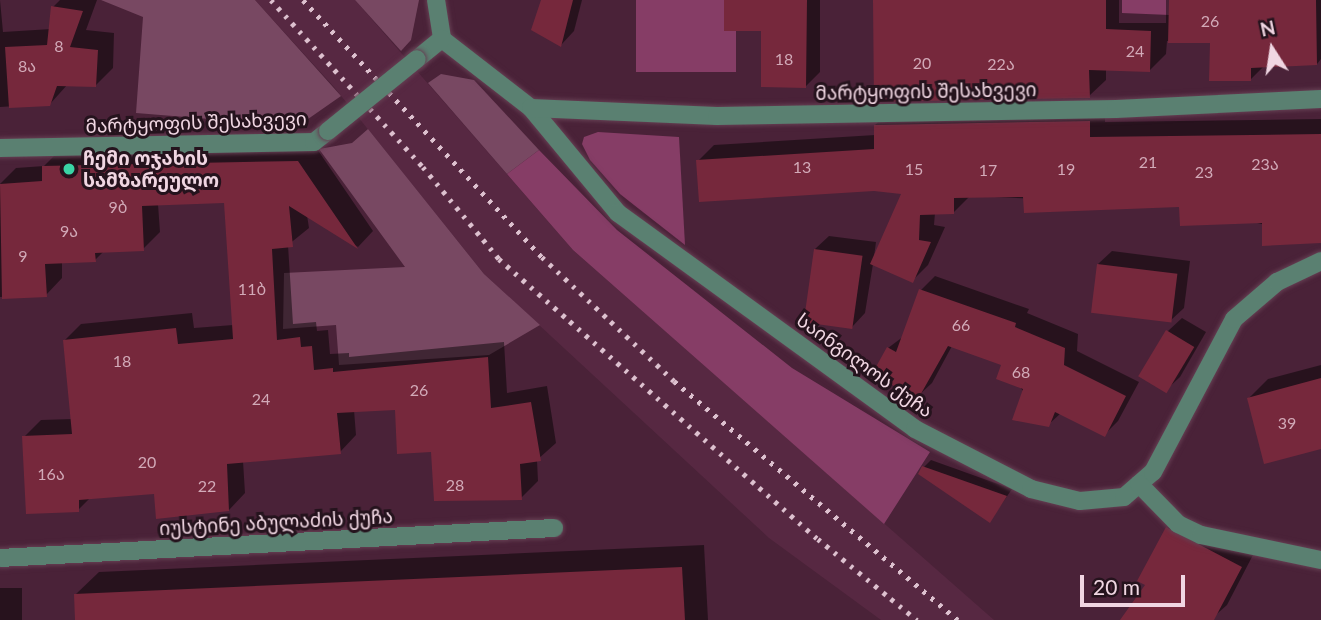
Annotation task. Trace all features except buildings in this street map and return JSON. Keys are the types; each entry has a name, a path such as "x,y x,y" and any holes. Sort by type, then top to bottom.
{"street":[{"path":"436,0 442,39"},
{"name":"მარტყოფის შესახვევი","path":"0,148 314,142 442,39"},
{"name":"საინგილოს ქუჩა","path":"442,39 531,108 618,213 915,429 1031,489 1080,501 1124,497 1153,472 1234,319 1277,282 1321,261"},
{"name":"მარტყოფის შესახვევი","path":"531,108 717,116 1116,109 1321,99"},
{"path":"1139,484 1178,524 1201,535 1321,560"},
{"name":"იუსტინე აბულაძის ქუჩა","path":"0,558 554,528"}],"shaded area":[{"path":"101,0 255,0 341,96 298,126 136,113 143,17"},
{"path":"255,0 355,0 573,250 994,620 881,620 769,538 484,274 334,87"},
{"path":"355,0 419,0 411,40 401,51"},
{"path":"636,0 736,0 736,72 636,72"},
{"path":"1119,0 1166,0 1166,23 1119,23"},
{"path":"441,74 474,80 539,150 507,174 428,83"},
{"path":"368,129 484,274 540,325 489,355 339,365 336,325 283,329 284,273 405,267 319,149 352,143"},
{"path":"598,132 679,137 685,245 620,194 590,160 582,144 584,137"},
{"path":"539,150 617,230 792,368 930,452 884,524 573,250 507,174"}],"railway":[{"path":"271,0 423,167 499,259 818,539 917,620"},
{"path":"303,0 542,257 674,381 958,620"}],"place":[{"name":"ჩემი ოჯახის სამზარეულო","path":"69,169"}]}
